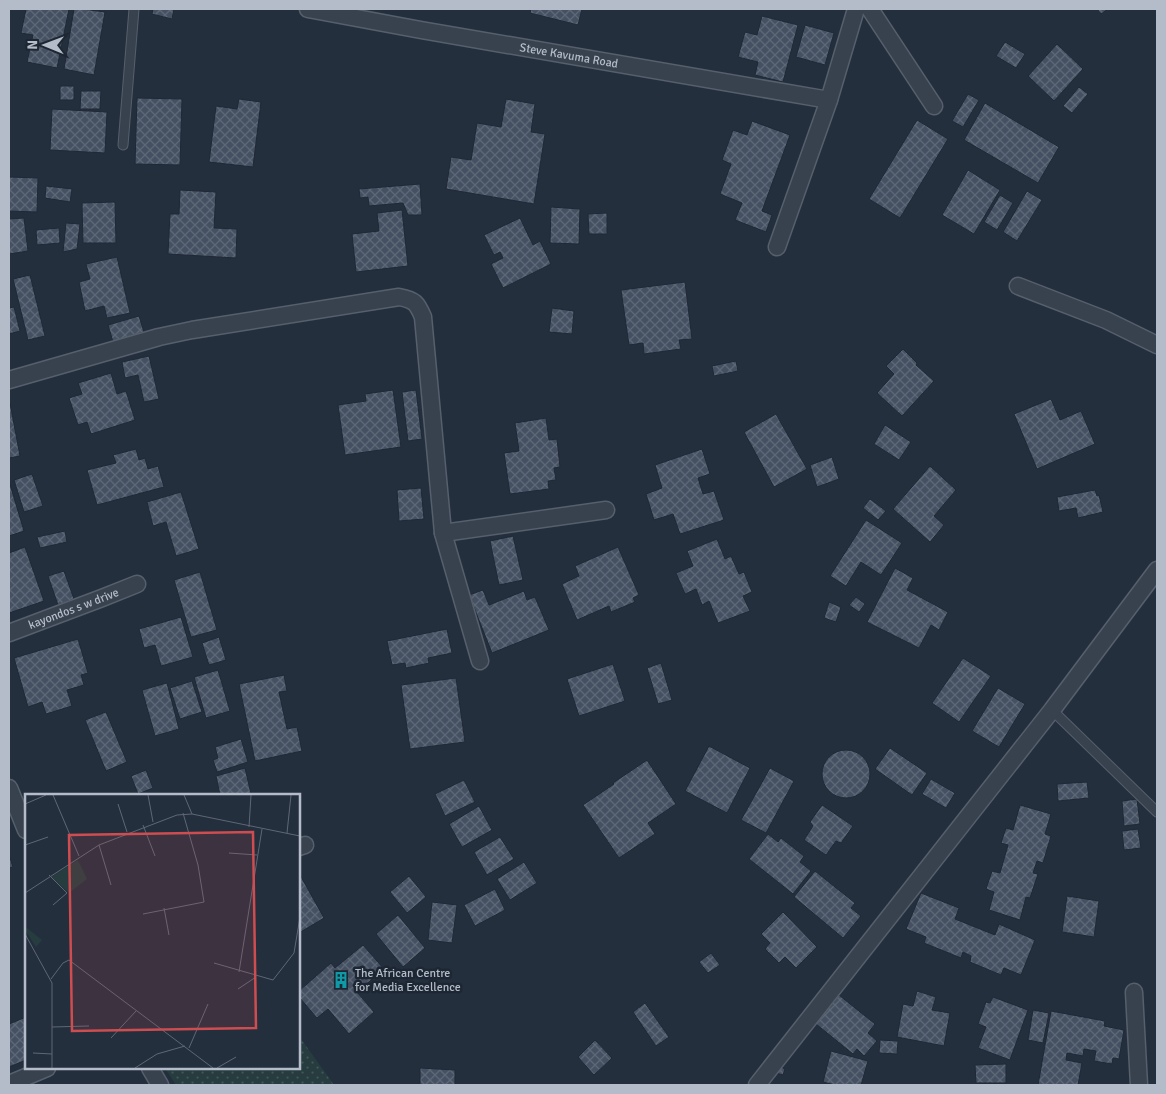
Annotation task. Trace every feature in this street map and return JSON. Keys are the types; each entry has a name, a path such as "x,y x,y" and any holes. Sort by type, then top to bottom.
{"street":[{"name":"Steve Kavuma Road","path":"308,9 829,100"},
{"path":"777,247 829,100 856,9"},
{"path":"870,9 934,106"},
{"path":"1018,286 1106,320 1157,345"},
{"path":"9,380 159,337 192,330 399,297 410,299 418,304 423,317 443,533 480,661"},
{"path":"443,533 606,510"},
{"path":"757,1085 1052,710 1157,570"},
{"name":"kayondos s w drive","path":"9,633 137,584"},
{"path":"9,788 25,828"},
{"path":"1134,992 1139,1085"},
{"path":"9,1084 45,1069"},
{"path":"151,1069 160,1085"}],"lane":[{"path":"123,145 134,9"},
{"path":"1052,710 1157,812"}],"green space":[{"path":"300,1037 334,1085 176,1085 166,1069 300,1069"}],"building":[{"path":"26,9 69,9 57,68 27,62 33,35 21,33"},
{"path":"74,9 105,12 94,75 64,69"},
{"path":"153,9 174,9 172,19 152,14"},
{"path":"531,9 582,9 578,25 530,13"},
{"path":"1097,9 1108,9 1101,14"},
{"path":"762,16 798,25 783,82 755,75 758,62 738,57 745,32 757,35"},
{"path":"805,25 834,33 825,65 796,57"},
{"path":"1005,42 1025,54 1016,68 996,56"},
{"path":"1057,44 1083,69 1054,101 1028,76"},
{"path":"60,86 74,86 74,100 60,100"},
{"path":"1079,87 1088,94 1072,113 1063,106"},
{"path":"81,91 101,91 100,109 80,109"},
{"path":"968,94 979,100 963,127 952,121"},
{"path":"137,98 182,99 180,165 135,164"},
{"path":"239,99 261,102 253,167 209,162 216,106 237,109"},
{"path":"506,99 535,104 531,132 545,134 534,204 446,189 451,157 471,160 477,123 501,127"},
{"path":"985,103 1059,147 1038,183 964,140"},
{"path":"52,109 107,112 105,153 50,150"},
{"path":"917,120 948,139 900,218 869,199"},
{"path":"752,121 790,135 762,211 772,215 766,232 735,220 742,203 720,194 731,164 722,160 733,130 747,135"},
{"path":"968,170 1000,190 974,234 942,215"},
{"path":"9,177 38,178 37,212 9,211"},
{"path":"420,184 422,215 408,215 403,203 369,206 368,197 360,198 359,189"},
{"path":"46,186 72,189 70,202 45,198"},
{"path":"180,190 216,192 214,228 237,229 236,258 168,254 170,214 179,214"},
{"path":"1027,191 1042,200 1017,241 1003,232"},
{"path":"1000,195 1013,203 997,230 984,222"},
{"path":"115,202 116,243 83,243 82,203"},
{"path":"551,207 580,209 579,244 550,243"},
{"path":"402,210 408,266 356,272 352,234 379,231 377,213"},
{"path":"607,213 607,234 589,234 588,214"},
{"path":"24,218 28,251 9,254 9,219"},
{"path":"520,218 533,245 540,241 551,264 503,288 491,264 503,258 500,252 494,255 484,235"},
{"path":"66,223 80,224 77,249 63,252"},
{"path":"59,228 60,243 37,245 36,230"},
{"path":"117,257 130,313 107,318 104,306 85,311 79,282 90,279 86,264"},
{"path":"30,275 45,336 28,340 13,279"},
{"path":"685,282 692,339 679,340 681,349 644,354 643,343 629,345 621,290"},
{"path":"14,307 20,331 9,334 9,308"},
{"path":"552,308 574,311 572,334 549,332"},
{"path":"139,316 144,332 113,342 108,325"},
{"path":"903,349 917,363 916,365 934,381 902,416 877,393 894,374 886,366"},
{"path":"149,356 159,399 144,402 138,375 125,378 122,362"},
{"path":"736,361 738,371 714,376 712,366"},
{"path":"111,373 117,394 126,391 135,420 91,434 87,422 78,425 69,398 82,394 78,383"},
{"path":"393,390 401,447 345,455 338,405 366,401 365,394"},
{"path":"416,390 422,439 408,441 402,392"},
{"path":"1051,399 1060,420 1081,411 1095,444 1037,469 1014,414"},
{"path":"9,403 20,456 9,458"},
{"path":"776,414 807,469 774,487 744,432"},
{"path":"546,418 549,440 557,439 560,467 554,468 556,480 548,481 549,489 510,494 504,453 519,451 515,423"},
{"path":"885,425 911,442 899,460 874,444"},
{"path":"136,449 139,460 145,458 148,469 158,466 164,487 97,505 87,470 116,463 113,455"},
{"path":"702,449 710,474 698,478 703,494 714,491 724,520 680,534 673,514 654,520 646,494 662,488 655,465"},
{"path":"832,457 839,479 817,487 810,465"},
{"path":"930,466 956,490 934,516 944,525 930,542 893,509"},
{"path":"32,474 43,506 24,512 14,480"},
{"path":"9,481 24,531 9,536"},
{"path":"421,488 424,519 399,521 397,490"},
{"path":"1095,490 1097,496 1099,495 1103,512 1078,518 1076,508 1059,511 1057,497"},
{"path":"181,492 199,549 176,556 166,522 153,526 147,502"},
{"path":"870,499 886,511 878,520 863,508"},
{"path":"866,520 902,543 881,575 861,562 846,586 830,576"},
{"path":"65,531 67,542 40,548 37,537"},
{"path":"513,536 523,580 499,585 490,541"},
{"path":"717,539 725,559 731,556 739,574 744,572 752,592 743,596 750,611 718,623 709,601 702,605 696,589 685,594 676,573 693,566 687,551"},
{"path":"25,547 44,601 9,613 9,553"},
{"path":"618,547 639,595 633,598 635,602 611,612 609,606 577,620 562,584 579,576 575,566"},
{"path":"895,568 913,578 907,590 948,612 939,630 931,625 919,648 867,622"},
{"path":"64,571 74,599 58,605 48,576"},
{"path":"200,572 217,630 191,637 174,580"},
{"path":"483,590 489,605 524,591 527,600 535,597 549,630 492,653 469,595"},
{"path":"856,597 865,604 859,612 849,605"},
{"path":"829,602 841,607 836,622 824,618"},
{"path":"181,617 193,657 161,666 155,645 144,648 139,629"},
{"path":"447,629 452,653 428,658 429,663 406,668 405,663 392,665 387,641"},
{"path":"219,637 226,660 209,665 202,643"},
{"path":"78,639 88,673 81,675 84,685 67,690 72,706 46,714 42,702 28,707 14,658"},
{"path":"963,658 991,676 959,722 932,703"},
{"path":"661,663 672,700 658,704 647,668"},
{"path":"613,664 625,701 579,716 567,679"},
{"path":"218,670 230,711 206,718 194,677"},
{"path":"284,675 287,691 279,692 287,729 297,727 302,751 255,761 239,684"},
{"path":"456,678 465,742 410,749 401,685"},
{"path":"192,681 202,712 180,719 170,688"},
{"path":"167,683 179,729 155,736 142,690"},
{"path":"998,688 1025,704 999,747 972,731"},
{"path":"106,712 127,762 106,771 85,720"},
{"path":"241,739 248,762 217,772 213,760 218,758 215,747"},
{"path":"709,746 750,768 727,813 685,791"},
{"path":"890,748 927,773 912,795 875,769"},
{"path":"841,750 851,750 863,757 870,769 870,779 863,791 851,798 841,798 833,794 826,787 822,779 822,769 826,761 833,754"},
{"path":"647,760 676,804 648,823 655,834 619,858 583,805"},
{"path":"245,768 251,794 220,794 216,776"},
{"path":"770,768 794,781 766,833 741,820"},
{"path":"146,770 153,788 138,794 131,776"},
{"path":"931,779 955,793 946,808 922,794"},
{"path":"464,780 475,802 445,816 435,794"},
{"path":"1087,782 1089,798 1058,801 1057,784"},
{"path":"1137,799 1140,824 1124,826 1122,801"},
{"path":"822,805 853,826 841,843 836,841 826,855 804,840 813,826 810,822"},
{"path":"1020,805 1051,814 1045,834 1051,836 1043,863 1037,861 1033,873 1038,874 1030,898 1026,897 1020,920 989,910 994,892 986,889 992,871 1000,873 1008,845 1001,843 1006,828 1013,830"},
{"path":"479,806 492,830 462,847 449,824"},
{"path":"1138,829 1141,848 1124,850 1122,831"},
{"path":"768,834 778,842 781,838 804,856 800,862 811,871 793,894 749,859"},
{"path":"500,837 514,859 487,875 474,852"},
{"path":"9,855 13,867 9,868"},
{"path":"524,862 537,883 510,900 497,879"},
{"path":"815,871 855,903 851,908 861,916 843,938 794,897"},
{"path":"300,875 324,918 300,932"},
{"path":"409,876 426,897 407,913 390,892"},
{"path":"495,889 505,910 475,926 464,905"},
{"path":"921,893 959,908 955,919 995,935 999,924 1035,940 1021,975 1004,968 1001,975 970,962 971,956 963,952 961,958 924,943 926,937 906,929"},
{"path":"1067,896 1099,901 1094,937 1062,932"},
{"path":"432,902 457,905 452,943 428,940"},
{"path":"783,912 817,947 796,968 785,957 779,963 765,949 770,943 761,934"},
{"path":"398,915 425,948 403,967 376,934"},
{"name":"The African Centre for Media Excellence","path":"363,945 384,969 357,992 374,1012 349,1034 328,1009 317,1018 300,998 300,990 331,963 335,968"},
{"path":"711,953 720,965 708,973 699,962"},
{"path":"917,991 936,997 932,1010 950,1013 944,1046 897,1037 903,1004 913,1006"},
{"path":"839,995 875,1024 868,1033 877,1041 864,1056 857,1049 853,1054 816,1024"},
{"path":"993,997 1028,1010 1010,1060 978,1048 986,1027 978,1024 986,1002 990,1003"},
{"path":"645,1003 669,1037 656,1046 633,1012"},
{"path":"1033,1010 1049,1013 1043,1043 1028,1040"},
{"path":"1051,1011 1105,1021 1104,1026 1124,1030 1119,1059 1113,1058 1112,1064 1094,1061 1096,1051 1084,1049 1083,1056 1067,1053 1066,1060 1082,1063 1078,1085 1038,1085"},
{"path":"25,1017 25,1060 9,1067 9,1024"},
{"path":"595,1040 612,1058 594,1075 578,1057"},
{"path":"880,1040 898,1041 897,1054 879,1053"},
{"path":"831,1051 868,1061 861,1085 835,1085 823,1082"},
{"path":"1006,1064 1006,1083 976,1083 975,1065"},
{"path":"779,1066 785,1069 783,1075 776,1073"},
{"path":"420,1068 455,1070 455,1085 420,1085"}],"place":[{"name":"The African Centre for Media Excellence","path":"341,980"}]}
